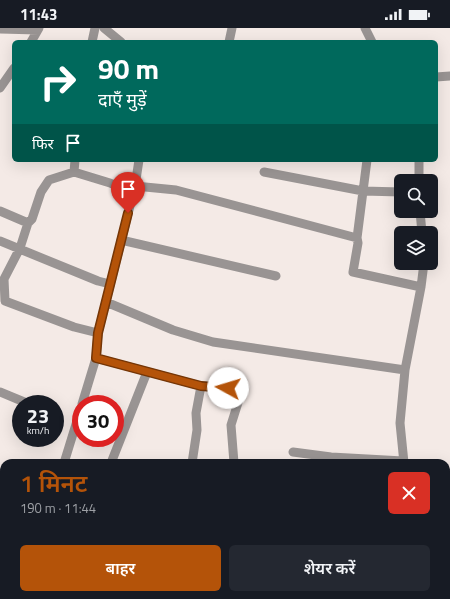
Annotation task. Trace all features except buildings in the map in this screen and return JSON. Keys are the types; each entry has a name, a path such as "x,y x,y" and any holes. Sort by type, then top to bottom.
{"street":[{"path":"92,40 95,28"},
{"path":"104,28 119,40"},
{"path":"229,40 232,28"},
{"path":"365,28 371,40"},
{"path":"0,29 39,29"},
{"path":"32,40 39,29"},
{"path":"0,88 12,71"},
{"path":"438,77 450,76"},
{"path":"74,172 75,162"},
{"path":"85,395 96,358 98,333 135,186 139,162"},
{"path":"367,162 357,238 358,243 353,272 421,287"},
{"path":"419,162 419,174"},
{"path":"98,333 74,327 5,301 4,280 20,248 28,223 32,219 41,192 49,180 74,172 121,188 135,186 176,190 357,238"},
{"path":"264,172 364,191 394,192"},
{"path":"0,211 28,223"},
{"path":"121,240 276,276"},
{"path":"0,241 20,248 98,282 110,284"},
{"path":"403,459 400,423 405,370 423,270"},
{"path":"106,302 173,330 213,342 405,370"},
{"path":"96,358 201,386 242,390 231,425 234,459"},
{"path":"114,459 147,372"},
{"path":"193,459 197,430 196,413 201,386"},
{"path":"0,392 12,397"},
{"path":"65,459 72,437"},
{"path":"293,452 331,458 349,459"}],"route":[{"path":"128,213 98,333 96,358 201,386 228,388"}]}
